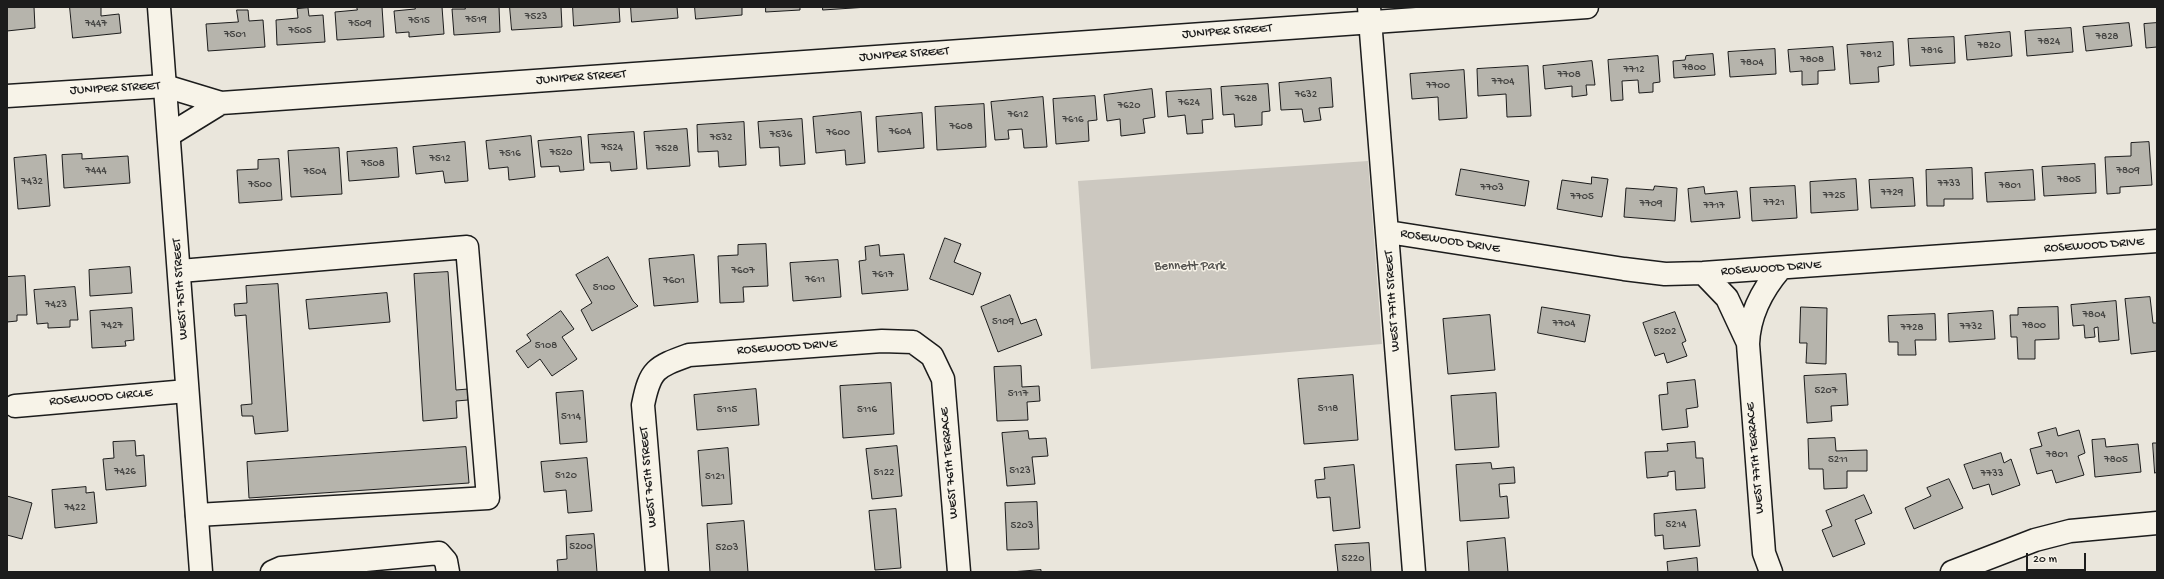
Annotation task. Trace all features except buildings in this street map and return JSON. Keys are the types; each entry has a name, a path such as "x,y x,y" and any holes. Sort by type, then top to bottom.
{"street":[{"name":"WEST 75TH STREET","path":"159,7 180,271 187,391 201,572"},
{"name":"JUNIPER STREET","path":"7,96 166,86 221,103 1370,15 1586,7"},
{"name":"WEST 77TH STREET","path":"1370,15 1414,572"},
{"name":"JUNIPER STREET","path":"169,135 221,103"},
{"name":"ROSEWOOD DRIVE","path":"1388,232 1624,269 1665,274 1780,268 2157,241"},
{"path":"180,271 467,247 488,498 197,516"},
{"name":"WEST 77TH TERRACE","path":"1771,572 1764,553 1748,344 1750,324 1756,307 1769,282 1780,268"},
{"name":"WEST 77TH TERRACE","path":"1704,273 1727,298 1748,344"},
{"name":"ROSEWOOD DRIVE","path":"647,382 661,365 689,355 882,341 913,342 932,356"},
{"name":"WEST 76TH TERRACE","path":"932,356 943,379 959,572"},
{"name":"WEST 76TH STREET","path":"647,382 643,405 657,572"},
{"name":"ROSEWOOD CIRCLE","path":"15,406 187,391"},
{"path":"1952,572 2035,540 2070,531 2157,523"},
{"path":"272,572 281,568 388,565 439,553 446,561 448,572"}],"green space":[{"name":"Bennett Park","path":"1368,161 1382,344 1091,369 1078,181"}]}
